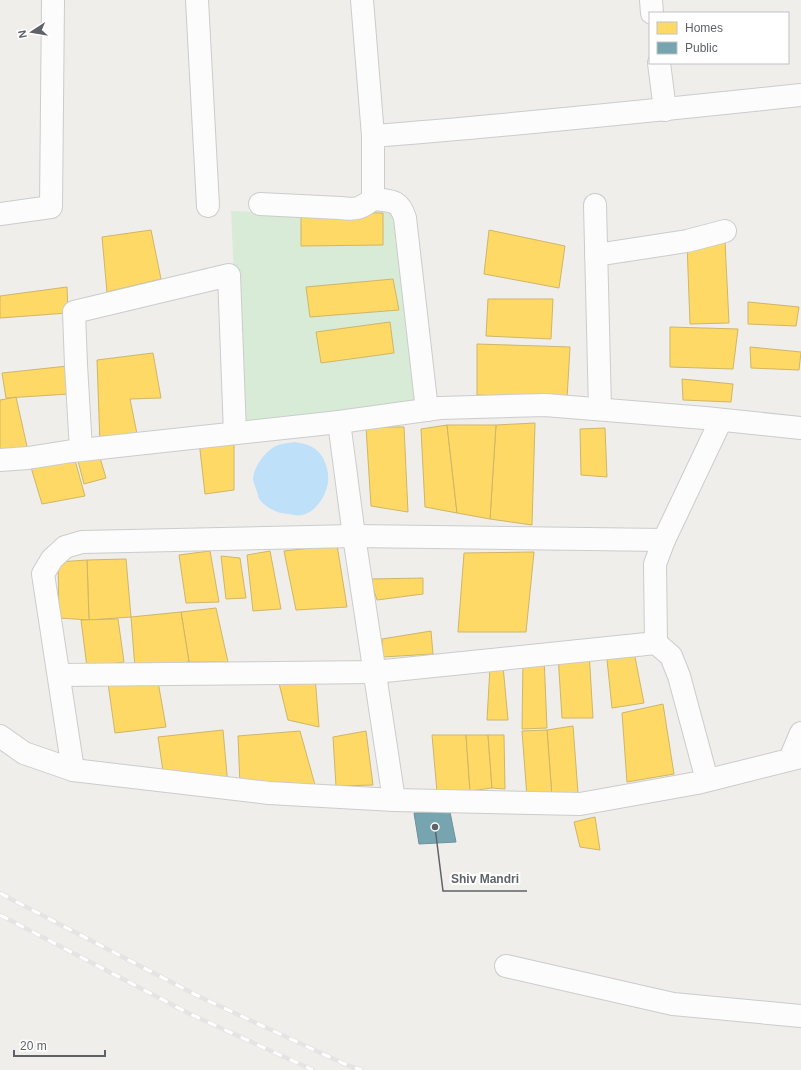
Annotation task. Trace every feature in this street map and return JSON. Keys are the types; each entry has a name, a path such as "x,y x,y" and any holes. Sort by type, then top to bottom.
{"street":[{"path":"0,214 51,207 54,0"},
{"path":"197,0 208,206"},
{"path":"362,0 374,136 373,199"},
{"path":"651,0 652,12"},
{"path":"659,64 665,110"},
{"path":"374,136 665,110 801,95"},
{"path":"260,204 351,209 363,207 373,199 392,201 401,207 405,218 427,410"},
{"path":"595,205 600,409"},
{"path":"596,255 687,241 725,231"},
{"path":"81,450 74,312 230,275 235,433"},
{"path":"0,460 339,422 440,408 545,405 801,428"},
{"path":"656,643 655,564 664,540 722,420"},
{"path":"339,422 354,536 394,800"},
{"path":"73,770 43,574 52,559 65,547 82,542 354,536 664,540"},
{"path":"59,675 375,672 656,643 671,656 679,676 707,780"},
{"path":"0,736 24,753 73,770 269,793 394,800 580,804 707,780 796,758 801,733"},
{"path":"506,966 673,1004 801,1016"}],"green space":[{"path":"370,208 398,208 419,406 241,425 231,211 341,215"}],"water":[{"path":"294,442 308,445 317,450 324,459 328,476 327,487 321,501 311,511 300,515 281,513 266,506 259,498 253,480 253,475 257,466 266,453 276,446"}],"building: Homes":[{"path":"301,213 383,213 383,245 301,246"},
{"path":"151,230 161,279 107,292 102,237"},
{"path":"489,230 565,246 559,288 484,274"},
{"path":"725,241 729,323 690,324 687,243"},
{"path":"393,279 399,310 310,317 306,287"},
{"path":"67,287 68,313 0,318 0,296"},
{"path":"488,299 553,299 551,339 486,336"},
{"path":"748,302 799,307 796,326 748,324"},
{"path":"390,322 394,353 321,363 316,332"},
{"path":"670,327 738,329 733,369 670,367"},
{"path":"477,344 570,347 567,399 477,395"},
{"path":"750,347 801,352 799,370 751,368"},
{"path":"153,353 161,398 130,399 138,439 100,444 97,360"},
{"path":"68,366 69,394 6,398 2,373"},
{"path":"682,379 733,384 731,402 683,400"},
{"path":"16,397 28,451 0,455 0,400"},
{"path":"535,423 532,525 490,519 496,425"},
{"path":"447,425 457,513 425,507 421,429"},
{"path":"447,425 496,425 490,519 457,513"},
{"path":"366,427 404,427 408,512 371,506"},
{"path":"605,428 607,477 581,475 580,429"},
{"path":"234,437 234,490 205,494 199,441"},
{"path":"98,451 106,478 84,484 77,457"},
{"path":"74,457 85,496 42,504 30,464"},
{"path":"337,545 347,607 296,610 284,551"},
{"path":"210,551 219,602 186,603 179,555"},
{"path":"270,551 281,609 253,611 247,555"},
{"path":"534,552 526,632 458,632 464,553"},
{"path":"221,556 240,558 246,598 226,599"},
{"path":"126,559 131,617 89,620 87,560"},
{"path":"87,560 89,620 59,618 58,562"},
{"path":"423,578 423,594 377,600 370,579"},
{"path":"216,608 228,662 189,662 181,612"},
{"path":"181,612 189,662 135,668 131,617"},
{"path":"118,619 124,662 87,667 81,620"},
{"path":"431,631 433,654 383,657 382,639"},
{"path":"633,647 644,703 612,708 606,650"},
{"path":"589,652 593,718 562,718 558,655"},
{"path":"544,657 547,728 522,729 523,659"},
{"path":"503,666 508,720 487,720 490,667"},
{"path":"277,675 315,676 319,727 288,720"},
{"path":"107,676 157,676 166,727 115,733"},
{"path":"663,704 674,774 627,782 622,713"},
{"path":"573,726 578,793 552,797 547,730"},
{"path":"223,730 228,786 164,778 158,737"},
{"path":"547,730 552,797 527,797 522,731"},
{"path":"300,731 315,785 240,785 238,736"},
{"path":"366,731 373,785 336,786 333,737"},
{"path":"432,735 466,735 470,791 437,792"},
{"path":"466,735 488,735 492,788 470,791"},
{"path":"488,735 504,735 505,789 492,788"},
{"path":"595,817 600,850 580,847 574,822"}],"building: Public":[{"path":"450,812 456,842 419,844 414,813"}],"railway":[{"path":"0,893 200,997 349,1066 362,1070"},
{"path":"0,915 190,1014 313,1070"}],"place":[{"name":"Shiv Mandri","path":"435,827"}]}
